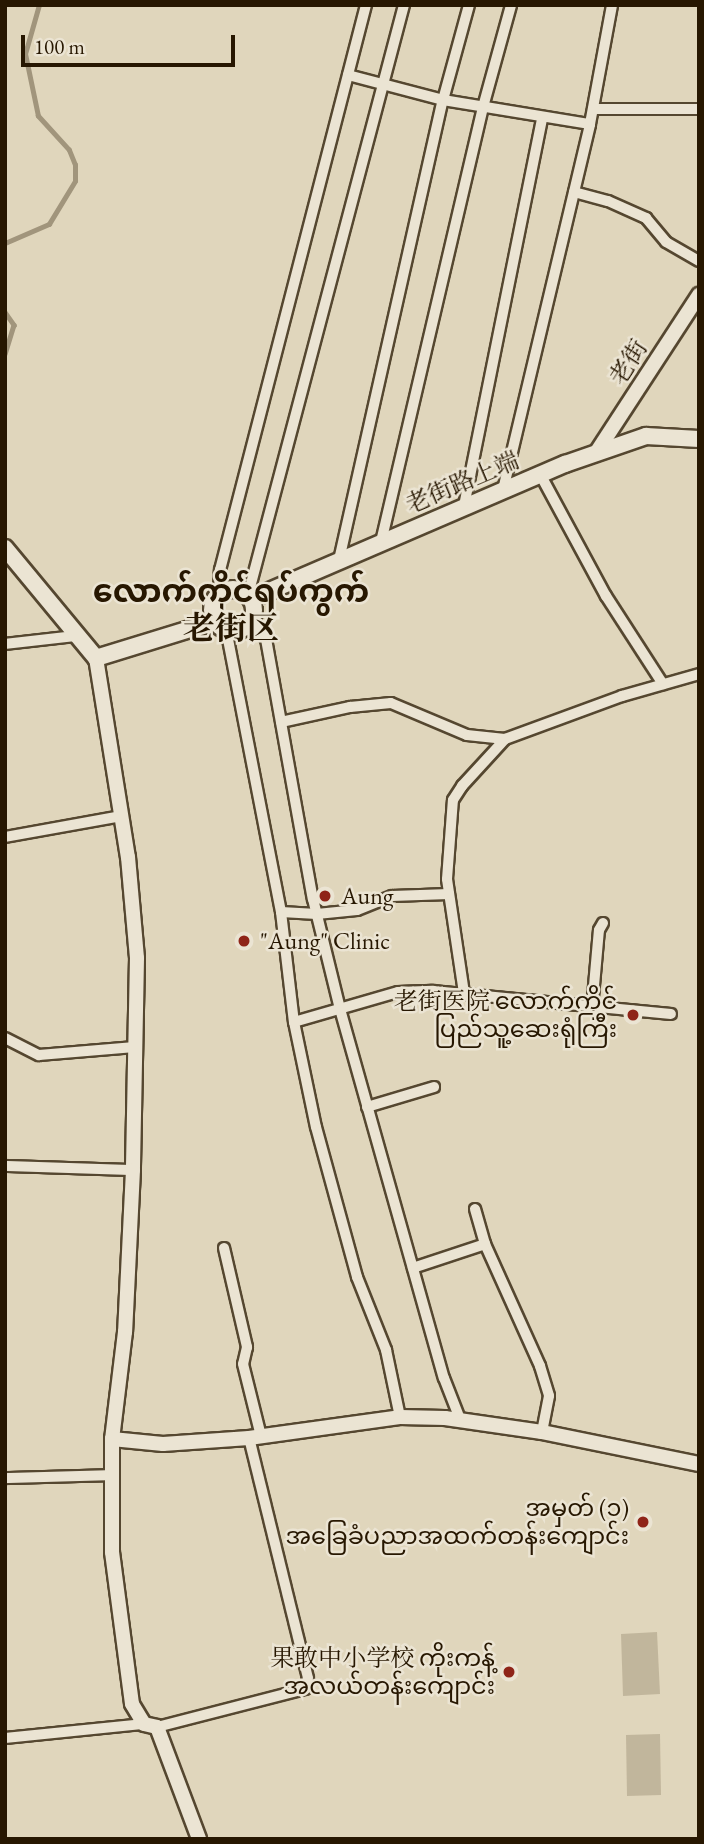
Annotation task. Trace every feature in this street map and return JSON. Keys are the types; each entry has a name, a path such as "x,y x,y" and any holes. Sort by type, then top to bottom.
{"main road":[{"name":"老街路上端","path":"249,597 596,453 646,436 699,439"},
{"path":"5,548 75,636 96,658 221,625 244,627 252,617 249,597 233,589 219,594 212,608 221,625"}],"street":[{"path":"219,594 220,570 366,5"},
{"path":"249,597 316,329 404,5"},
{"path":"339,560 443,100 469,5"},
{"path":"381,542 483,107 511,5"},
{"path":"503,490 590,124 612,5"},
{"path":"348,75 443,100 590,124"},
{"path":"593,108 699,109"},
{"path":"464,506 542,118"},
{"path":"574,192 608,201 646,218 666,242 699,261"},
{"name":"老街","path":"596,453 699,296"},
{"path":"540,474 606,597 663,684"},
{"path":"252,617 266,639 317,914 340,1009 444,1378 460,1419"},
{"path":"221,625 281,912 293,1022 316,1126 357,1277 386,1350 400,1417"},
{"path":"5,644 75,636"},
{"path":"96,658 122,816 137,958 134,1170 125,1332 112,1439 112,1552 132,1704 151,1725 199,1839"},
{"path":"281,722 350,707 391,702 467,735 505,740 622,696 699,674"},
{"path":"464,993 449,894 447,852 453,800 505,740"},
{"path":"5,837 122,816"},
{"path":"281,912 317,914 357,910 392,896 449,894"},
{"path":"592,1008 598,933 603,923"},
{"path":"293,1022 398,992 464,993 671,1014"},
{"path":"5,1038 39,1055 135,1047"},
{"path":"367,1107 434,1087"},
{"path":"5,1166 134,1170"},
{"path":"475,1209 485,1244 543,1376 549,1396 542,1432"},
{"path":"413,1268 485,1244"},
{"path":"5,1738 151,1725 304,1689 308,1678 255,1437 243,1364 247,1347 224,1248"},
{"path":"112,1439 163,1444 255,1437 400,1417 460,1419 542,1432 699,1464"},
{"path":"5,1478 110,1475"}],"shaded area":[{"path":"657,1632 660,1694 623,1696 621,1634"},
{"path":"660,1734 661,1795 627,1796 626,1735"}],"waterway":[{"path":"5,243 49,224 75,181 75,165 69,150 38,116 25,54 39,5"},
{"path":"5,312 14,325 5,354"}],"place":[{"name":"Aung","path":"325,896"},
{"name":"\"Aung\" Clinic","path":"244,941"},
{"name":"老街医院 လောက်ကိုင် ပြည်သူ့ဆေးရုံကြီး","path":"633,1015"},
{"name":"အမှတ် (၁) အခြေခံပညာအထက်တန်းကျောင်း","path":"643,1522"},
{"name":"果敢中小学校 ကိုးကန့် အလယ်တန်းကျောင်း","path":"509,1672"}],"district":[{"name":"လောက်ကိုင်ရပ်ကွက် 老街区","path":"231,610"}]}
